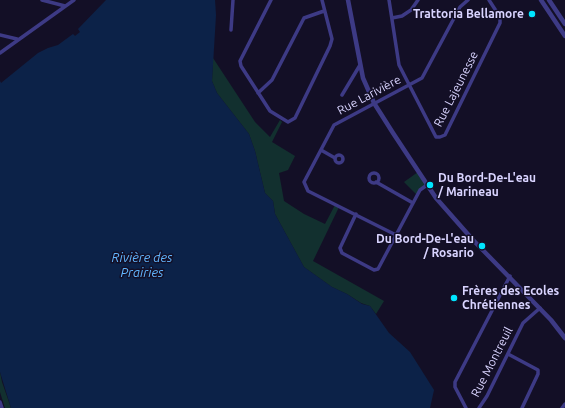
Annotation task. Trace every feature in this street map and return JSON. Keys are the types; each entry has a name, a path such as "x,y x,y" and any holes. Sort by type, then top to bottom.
{"street":[{"path":"42,0 65,6"},
{"path":"0,52 74,0"},
{"path":"231,30 233,0"},
{"path":"271,0 240,61 241,66 270,111 281,120 288,122 295,118 332,39 322,0"},
{"path":"348,0 363,78 374,103 427,185 473,240 510,276 540,308 565,338"},
{"name":"Rue Lajeunesse","path":"389,0 399,65 436,137 440,137 448,128 500,22 500,16 489,0"},
{"path":"392,18 402,16 411,10 418,0"},
{"name":"Rue Larivière","path":"396,235 308,191 304,185 304,182 334,126 422,78 428,70 460,7 468,0"},
{"path":"545,1 565,24"},
{"path":"545,1 565,36"},
{"path":"258,93 272,80 304,18 308,15 324,11"},
{"path":"0,34 17,39"},
{"path":"342,95 360,65"},
{"path":"321,150 335,158"},
{"path":"376,182 413,203"},
{"path":"356,214 340,248 342,253 374,270 378,269 420,190 427,185"},
{"path":"466,408 455,387 456,382 510,276"},
{"name":"Rue Montreuil","path":"479,408 487,396 523,323 540,308"},
{"path":"508,354 538,370 538,374 522,408"},
{"path":"0,402 2,408"},
{"path":"562,408 565,404"}],"green space":[{"path":"213,58 255,122 270,137 280,120 282,122 272,142 295,156 288,170 279,173 284,201 304,214 325,224 335,205 339,207 313,261 384,301 376,314 370,306 361,303 332,287 304,267 275,214 273,201 265,193 255,151 249,134 217,93 212,81"},
{"path":"418,172 427,185 417,195 404,182"},
{"path":"0,372 11,408 5,408 0,392"}],"water":[{"name":"Rivière des Prairies","path":"106,0 215,0 216,15 212,81 217,93 249,134 255,151 265,193 273,201 275,214 304,267 332,287 347,294 362,304 370,306 389,333 410,352 434,390 430,408 11,408 0,372 0,81 1,83 38,53 58,45 73,34 75,36 80,32 78,29"}],"place":[{"name":"Trattoria Bellamore","path":"532,14"},
{"name":"Du Bord-De-L'eau / Marineau","path":"430,185"},
{"name":"Du Bord-De-L'eau / Rosario","path":"482,246"},
{"name":"Frères des Ecoles Chrétiennes","path":"454,298"}]}
